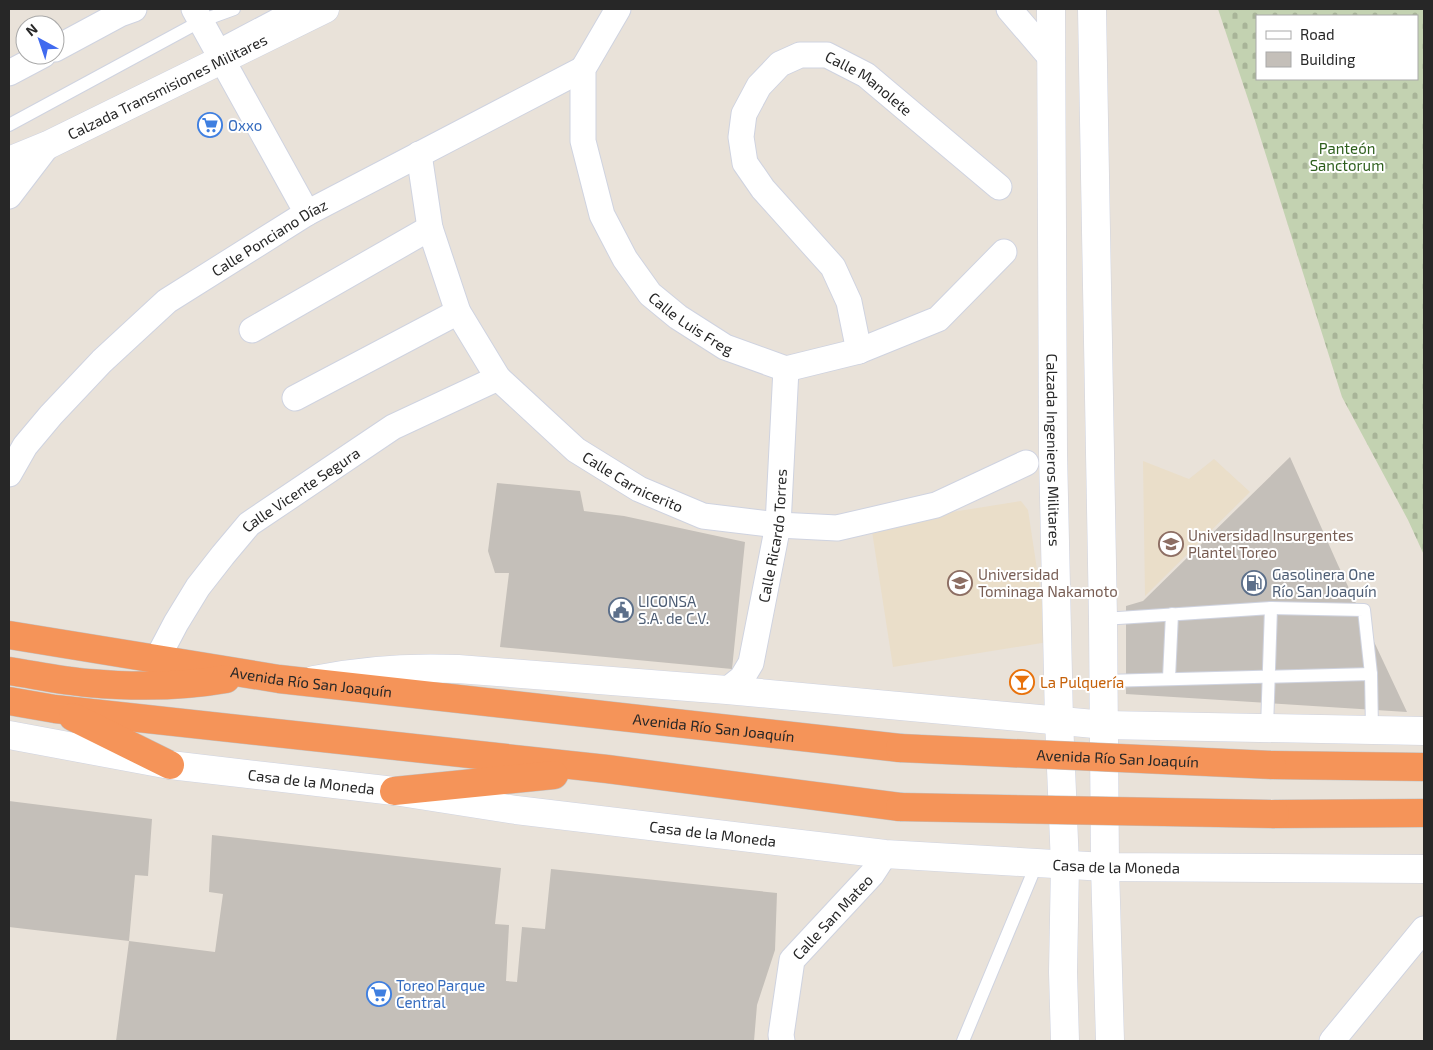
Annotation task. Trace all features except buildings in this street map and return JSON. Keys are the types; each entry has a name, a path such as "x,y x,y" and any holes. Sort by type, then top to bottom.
{"highway":[{"path":"9,635 157,672"},
{"path":"9,657 92,670 157,672"},
{"path":"9,671 87,683 157,672"},
{"name":"Avenida Río San Joaquín","path":"157,672 210,682 252,675 900,748 1272,765 1424,767"},
{"path":"9,701 56,709 607,770 900,807 1275,814 1424,813"},
{"path":"56,709 170,765"},
{"path":"394,791 607,770"}],"main road":[{"name":"Calzada Transmisiones Militares","path":"9,161 48,145 219,54 325,9"},
{"name":"Calzada Ingenieros Militares","path":"1051,9 1053,452 1058,720 1065,865 1063,972 1066,1041"},
{"path":"1092,9 1105,725 1105,868 1110,1041"},
{"path":"307,682 344,674 382,669 458,669 727,690 1105,725 1424,731"},
{"name":"Casa de la Moneda","path":"9,734 170,765 394,791 516,810 885,854 1105,868 1424,869"}],"street":[{"path":"65,44 120,14 134,9"},
{"name":"Calle Luis Freg","path":"618,9 584,69 583,140 602,215 625,259 650,294 678,317 724,347 786,369"},
{"path":"1009,9 1052,59"},
{"path":"198,15 307,213"},
{"name":"Calle Manolete","path":"860,351 849,302 833,267 763,189 745,163 741,137 744,114 759,86 780,64 800,55 827,55 866,75 999,187"},
{"path":"9,74 25,65"},
{"name":"Calle Ponciano Díaz","path":"9,474 17,439 51,415 102,361 167,301 307,213 584,69"},
{"path":"9,196 48,145"},
{"name":"Calle Carnicerito","path":"419,154 430,228 458,312 498,378 576,450 639,490 703,516 778,525 837,528 936,505 1026,463"},
{"path":"252,330 430,228"},
{"path":"786,369 860,351 938,319 1004,252"},
{"path":"296,398 458,312"},
{"name":"Calle Ricardo Torres","path":"727,690 742,678 751,663 778,525 786,369"},
{"name":"Calle Vicente Segura","path":"157,672 176,623 198,587 249,524 393,427 498,378"},
{"name":"Calle San Mateo","path":"782,1041 781,1035 792,960 872,874 885,854"},
{"path":"1332,1041 1424,929"}],"lane":[{"path":"9,125 198,15 234,9"},
{"path":"219,54 287,9"},
{"path":"1103,619 1271,608 1364,610 1371,674 1372,730"},
{"path":"1267,728 1271,608"},
{"path":"1169,678 1172,614"},
{"path":"1104,681 1371,674"},
{"path":"963,1041 1037,863"}],"shaded area":[{"name":"Universidad Insurgentes Plantel Toreo","path":"1214,459 1250,492 1145,596 1143,461 1189,479"},
{"name":"Universidad Tominaga Nakamoto","path":"1021,501 1028,510 1048,642 893,667 871,525"}],"green space":[{"name":"Panteón Sanctorum","path":"1218,9 1424,9 1424,555 1408,520 1342,397"}],"place":[{"name":"Oxxo","path":"210,125"},
{"name":"Universidad Insurgentes Plantel Toreo","path":"1171,544"},
{"name":"Universidad Tominaga Nakamoto","path":"960,583"},
{"name":"Gasolinera One Río San Joaquín","path":"1254,583"},
{"name":"LICONSA S.A. de C.V.","path":"621,610"},
{"name":"La Pulquería","path":"1022,682"},
{"name":"Toreo Parque Central","path":"379,994"}]}
